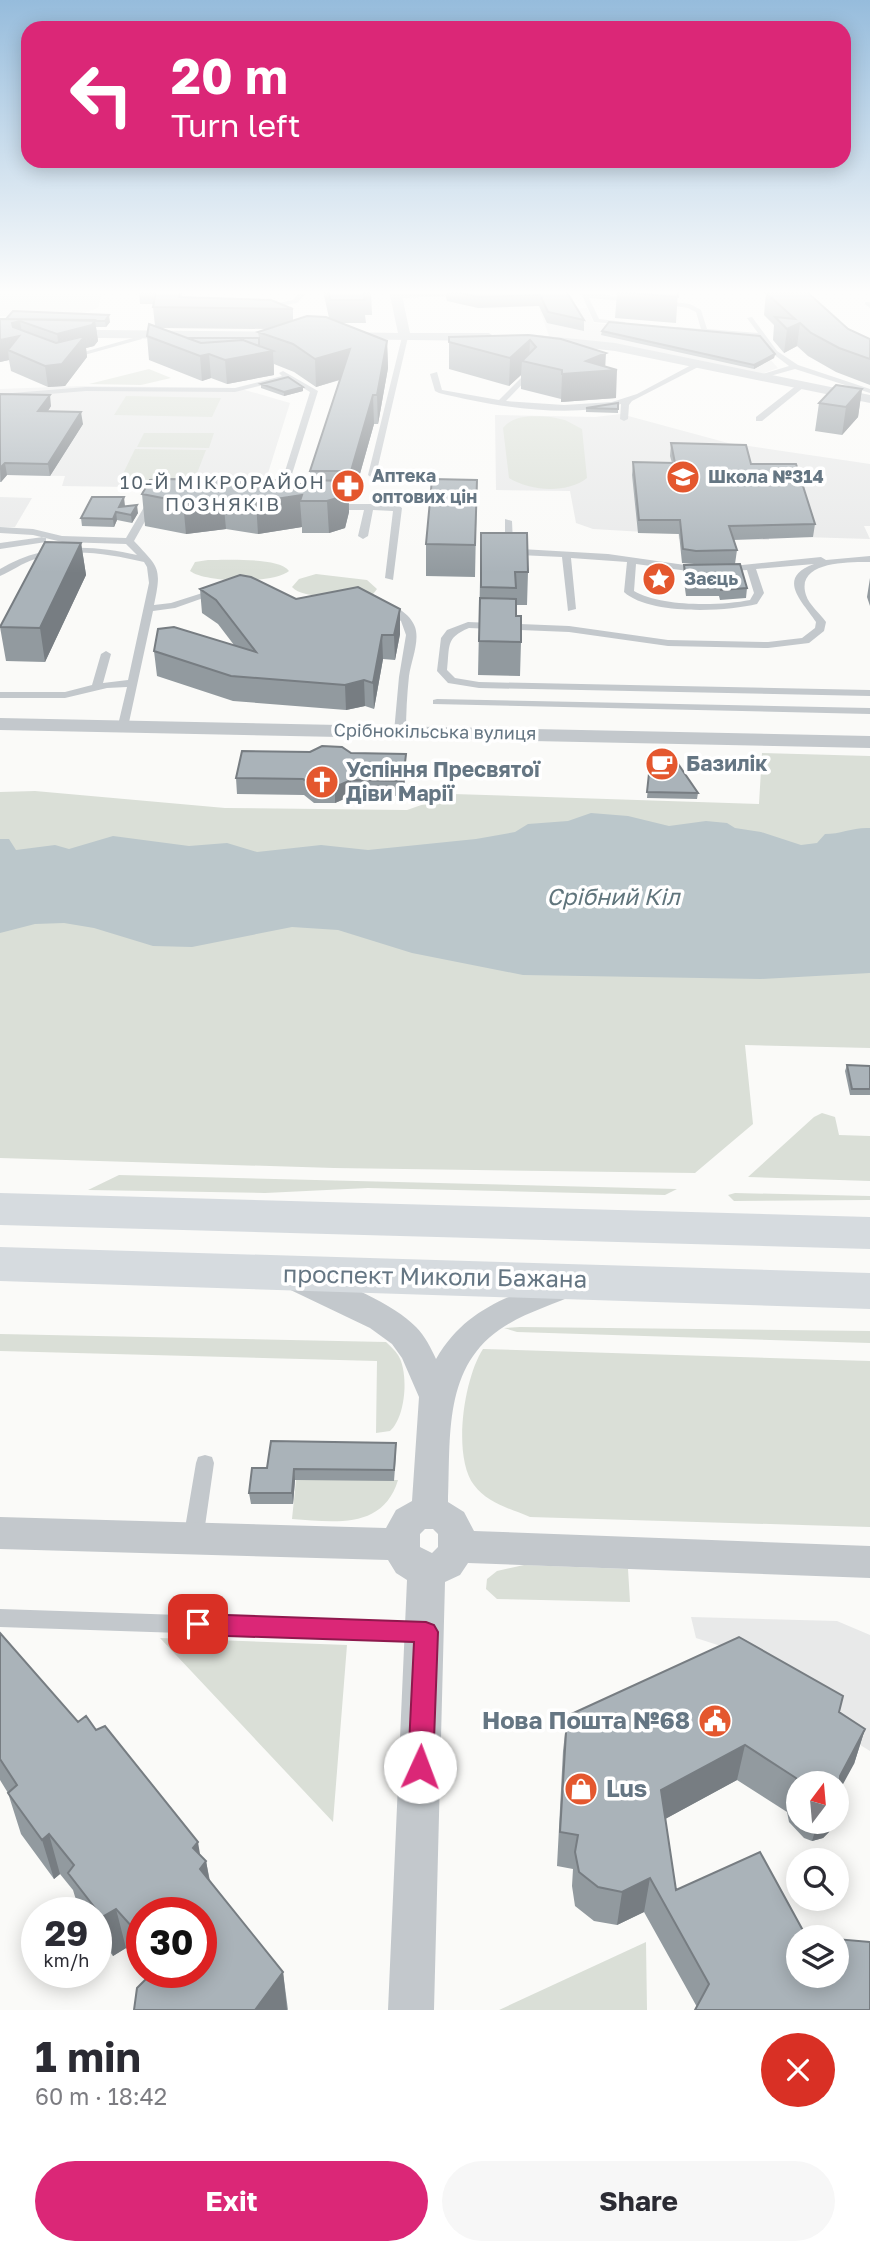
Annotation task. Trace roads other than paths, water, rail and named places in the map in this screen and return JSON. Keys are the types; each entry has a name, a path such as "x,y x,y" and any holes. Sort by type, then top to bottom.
{"highway":[{"path":"0,1209 870,1233"},
{"name":"проспект Миколи Бажана","path":"0,1264 870,1291"}],"street":[{"path":"790,385 870,399"},
{"name":"Срібнокільська вулиця","path":"0,724 870,743"},
{"path":"284,1274 374,1317 404,1335 422,1364 436,1397"},
{"path":"428,1553 460,1538 452,1523 429,1515 436,1397 450,1365 468,1337 494,1317 577,1281"},
{"path":"0,1533 428,1553 870,1562"},
{"path":"411,2010 428,1553"}],"lane":[{"path":"0,396 86,389 234,390 255,385"},
{"path":"284,486 314,391 304,385"},
{"path":"372,475 394,385"},
{"path":"437,385 439,391 500,403 586,405 629,400 659,385"},
{"path":"500,403 517,385"},
{"path":"851,385 870,391"},
{"path":"759,419 800,387"},
{"path":"624,419 625,404 629,400"},
{"path":"129,541 150,503 163,504"},
{"path":"318,506 398,508 390,578"},
{"path":"363,536 369,507"},
{"path":"508,521 508,545 513,550 632,560 694,570 751,569 833,560 870,559"},
{"path":"0,530 33,532 62,539"},
{"path":"0,546 62,539 129,541 155,574 124,725"},
{"path":"0,573 23,560 55,551 93,550 145,560"},
{"path":"566,555 571,609"},
{"path":"632,560 628,584 631,596 665,604 754,602 760,593 751,569"},
{"path":"833,560 813,567 801,581 801,598 821,622 820,629 805,640 768,645 668,643 569,629 468,625 450,632 446,638 442,671 452,681 479,685 870,692"},
{"path":"148,609 172,606 226,590"},
{"path":"372,603 399,614 411,627 413,635 404,675 400,732"},
{"path":"97,687 106,654"},
{"path":"0,695 65,695 97,687 132,684"},
{"path":"438,702 870,711"},
{"path":"193,1540 205,1463"},
{"path":"0,1618 426,1632"}],"water":[{"name":"Срібний Кіл","path":"591,813 628,816 669,826 706,821 727,823 735,828 761,832 801,845 817,843 825,834 870,828 870,973 761,979 523,975 412,953 338,930 292,927 192,947 153,946 94,928 64,923 35,924 0,933 0,839 9,839 16,850 55,845 69,849 113,836 189,846 227,843 257,852 321,845 368,850 476,839 515,832 528,824 568,821"}],"place":[{"name":"Школа №314","path":"683,477"},
{"name":"Аптека оптових цін","path":"348,486"},
{"name":"Заєць","path":"659,579"},
{"name":"Базилік","path":"662,764"},
{"name":"Успіння Пресвятої Діви Марії","path":"322,782"},
{"name":"Нова Пошта №68","path":"715,1721"},
{"name":"Lus","path":"581,1789"}],"district":[{"name":"10-Й МІКРОРАЙОН ПОЗНЯКІВ","path":"223,493"}]}
